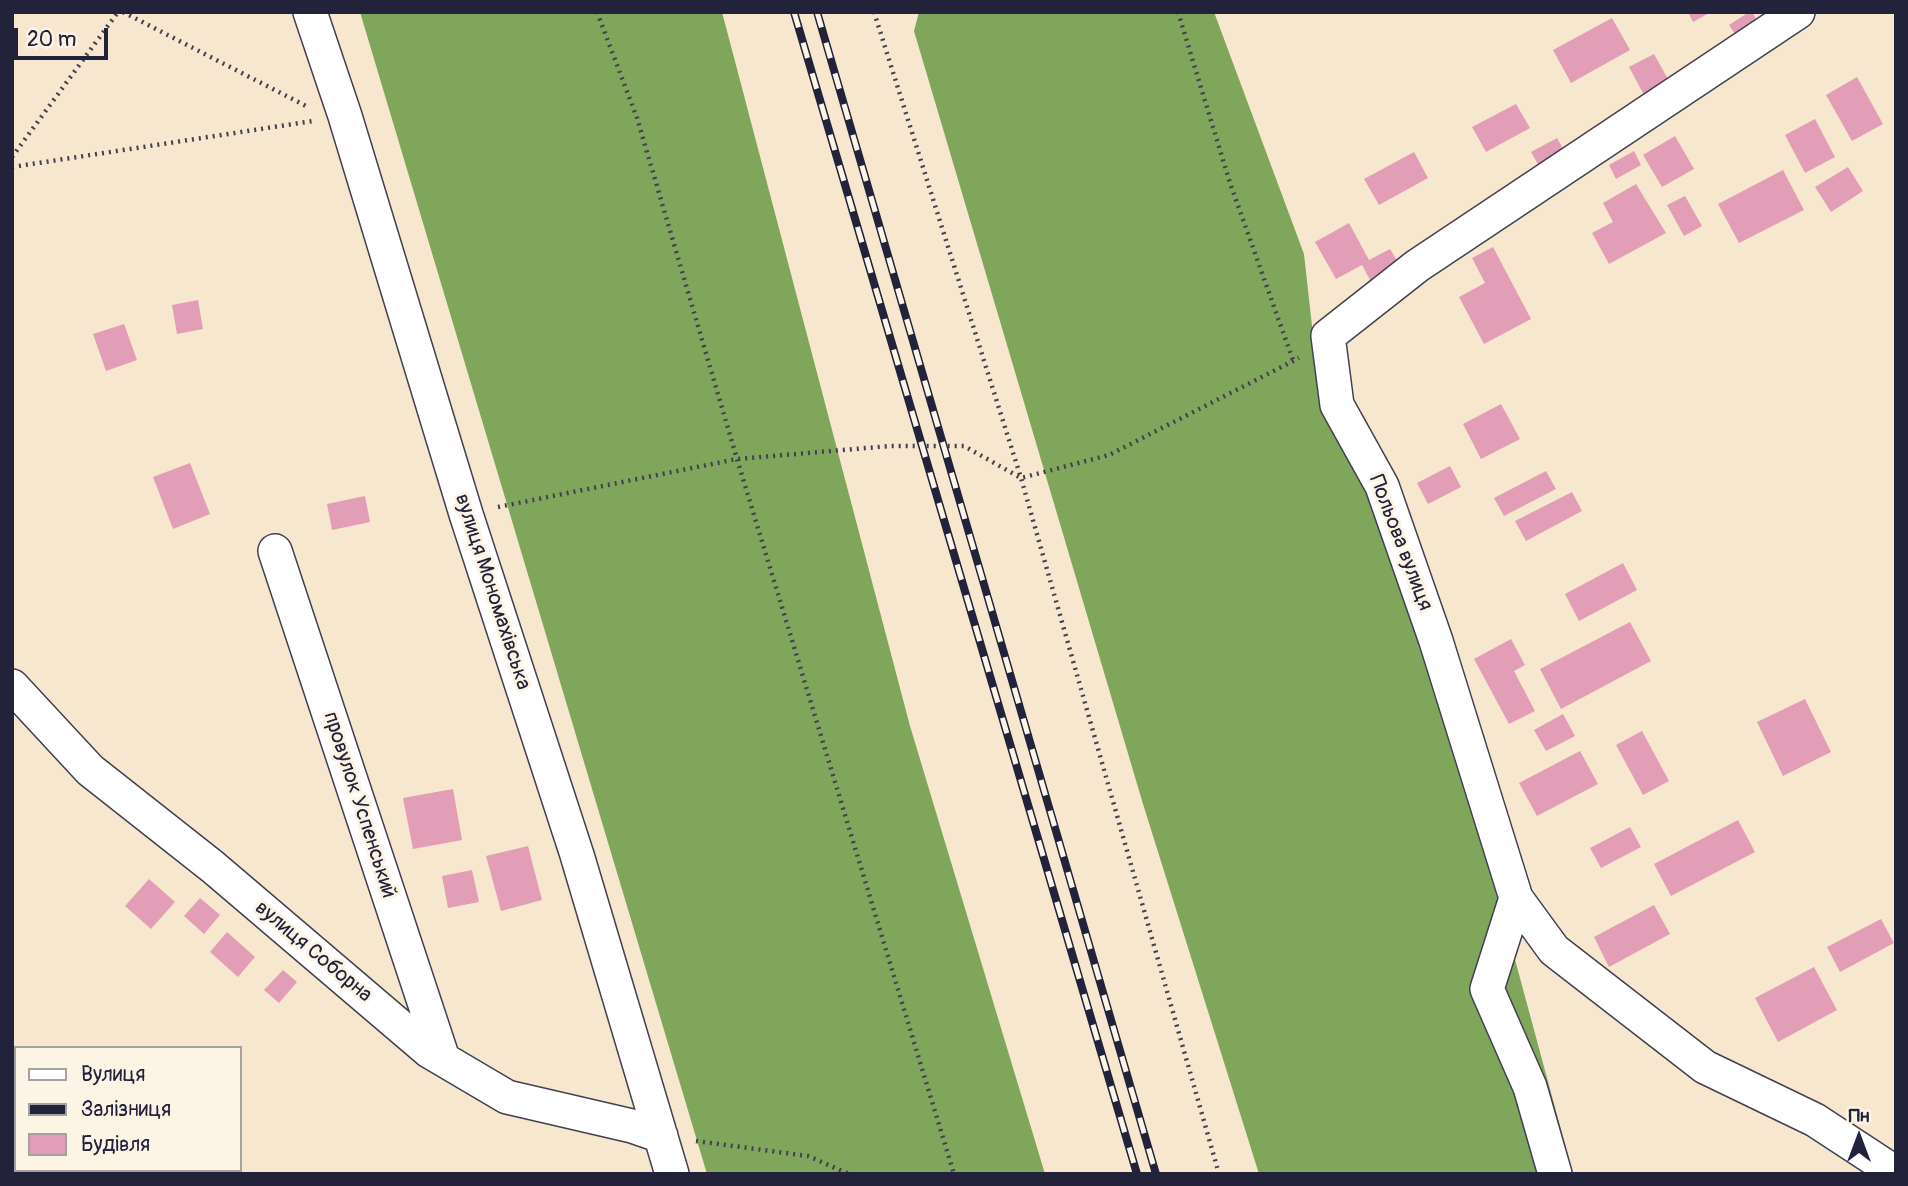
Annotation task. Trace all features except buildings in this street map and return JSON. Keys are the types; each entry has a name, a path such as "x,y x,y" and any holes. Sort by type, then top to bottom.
{"street":[{"name":"вулиця Мономахівська","path":"310,12 345,116 467,514 578,855 672,1174"},
{"path":"1328,336 1417,266 1798,12"},
{"name":"Польова вулиця","path":"1328,336 1337,405 1382,486 1436,641 1516,898 1554,950 1705,1067 1815,1120 1896,1173"},
{"name":"провулок Успенський","path":"275,551 443,1059"},
{"name":"вулиця Соборна","path":"12,686 90,770 213,867 429,1051 507,1097 632,1126 661,1136"},
{"path":"1516,898 1488,989 1530,1087 1555,1174"}],"path":[{"path":"12,156 120,12 324,115 345,116"},
{"path":"597,12 637,118 737,460 954,1174"},
{"path":"874,12 1021,478 1219,1174"},
{"path":"1178,12 1230,183 1294,363"},
{"path":"12,167 345,116"},
{"path":"467,514 737,460 890,446 964,446 1021,478 1109,455 1294,363 1328,336"},
{"path":"661,1136 808,1156 849,1174"}],"green space":[{"path":"360,12 722,12 910,726 1045,1174 707,1174"},
{"path":"919,12 1214,12 1304,254 1321,407 1387,527 1507,930 1573,1174 1259,1174 1143,804 914,31"}],"railway":[{"path":"794,12 1137,1174"},
{"path":"817,12 1156,1174"}]}
